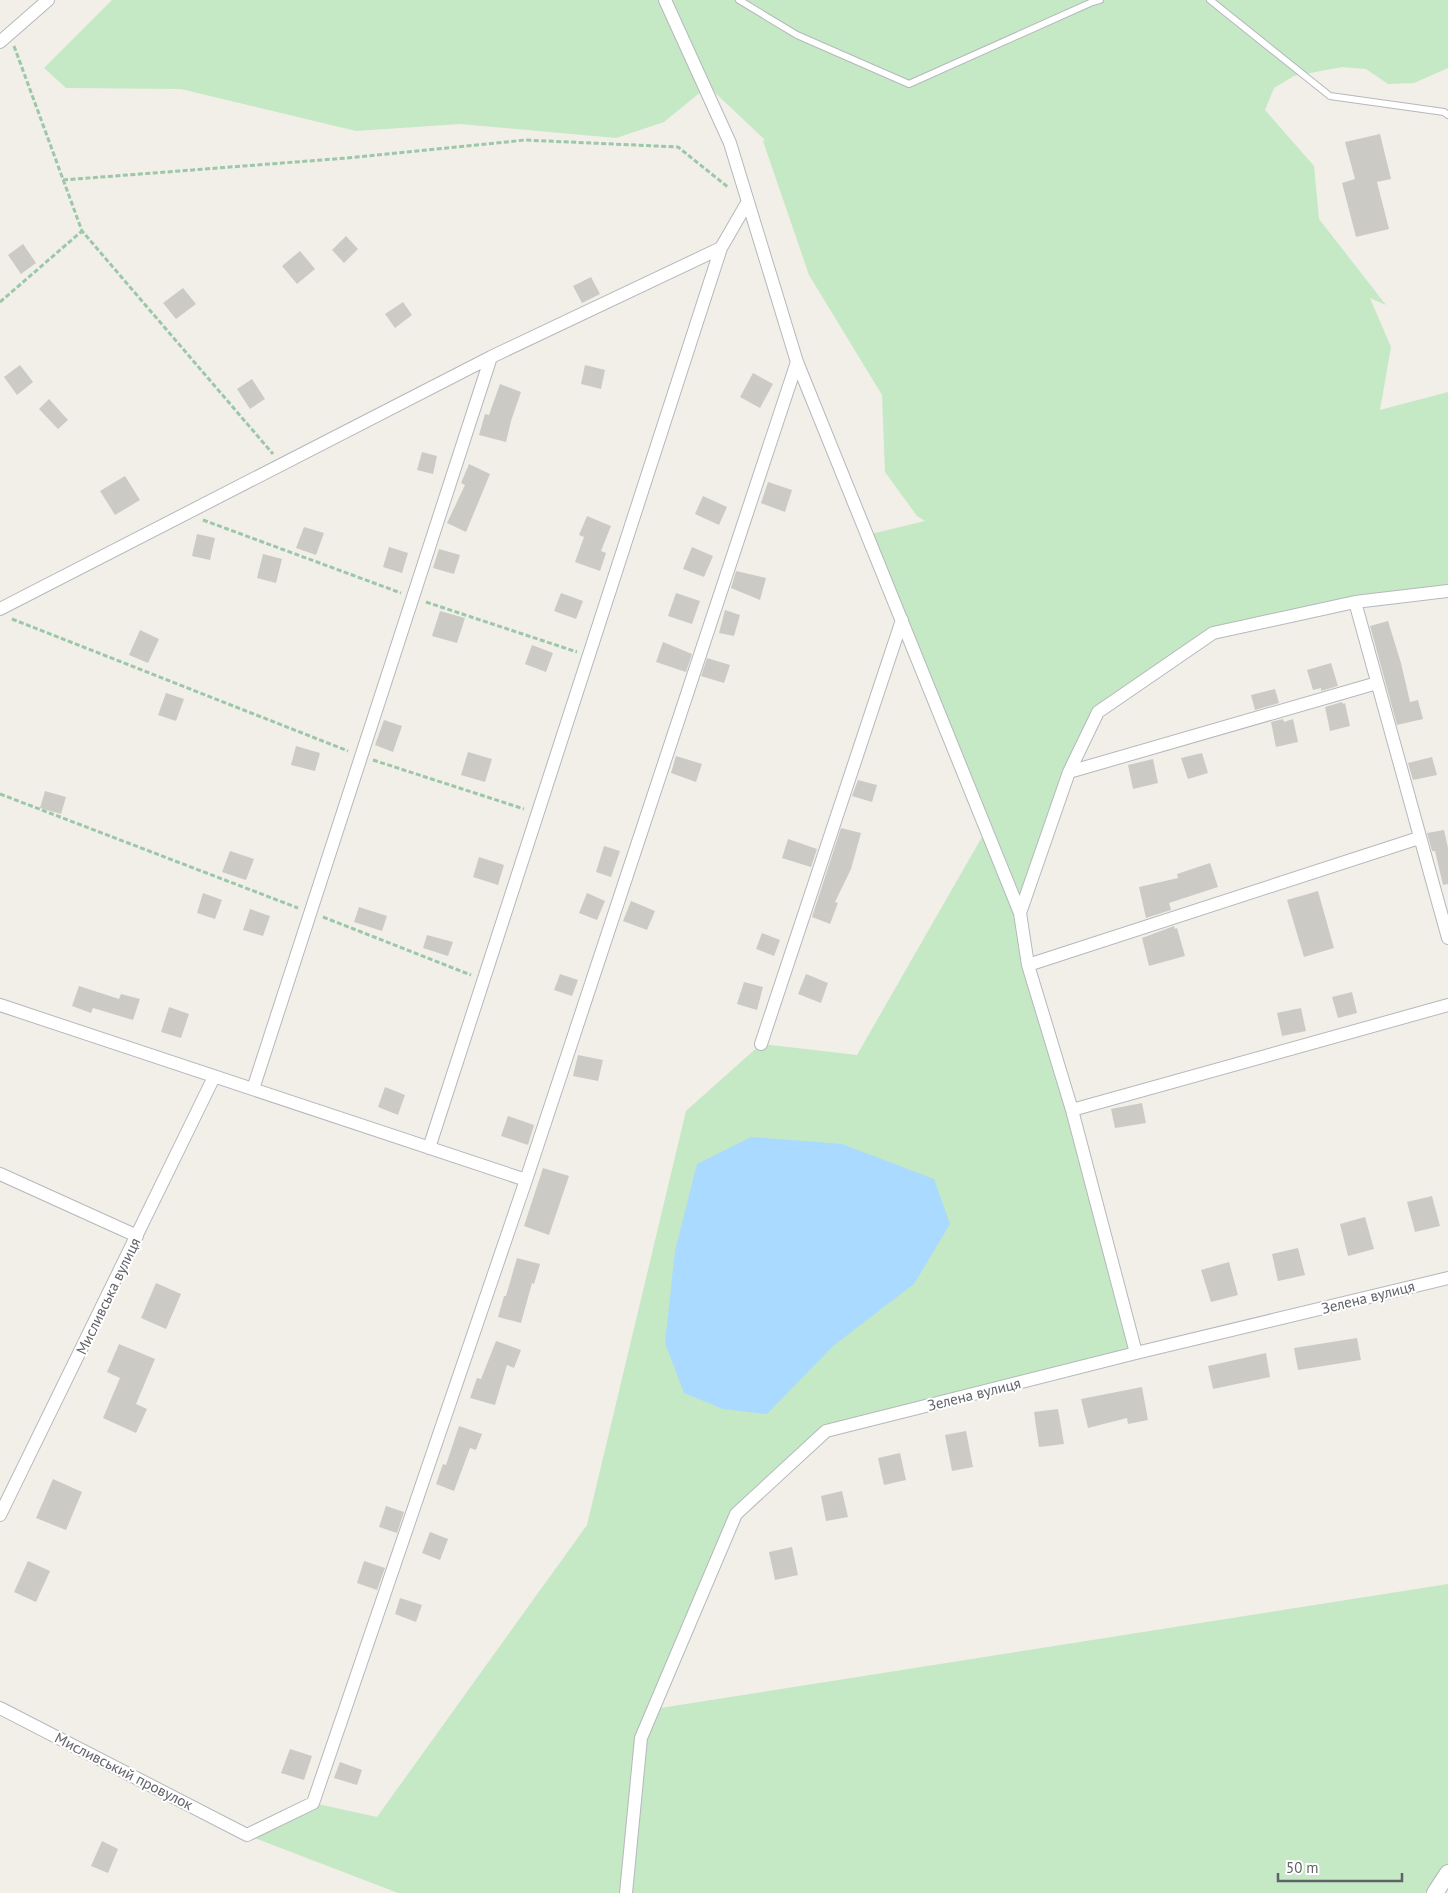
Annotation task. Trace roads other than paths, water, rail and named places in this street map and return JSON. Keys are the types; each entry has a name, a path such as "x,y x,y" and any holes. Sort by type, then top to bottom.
{"street":[{"path":"5,38 48,0"},
{"path":"665,0 730,143 797,362 1020,913 1028,965 1072,1110 1136,1353"},
{"path":"429,1148 721,248 747,203"},
{"path":"5,613 186,514 491,358 721,248"},
{"path":"253,1089 491,358"},
{"path":"0,1005 526,1180 797,362"},
{"path":"1020,913 1069,772 1098,712 1213,633 1355,602 1448,592"},
{"path":"1355,602 1448,938"},
{"path":"761,1044 902,620"},
{"path":"1069,772 1377,683"},
{"path":"1028,965 1419,838"},
{"path":"1072,1110 1448,1005"},
{"name":"Мисливська вулиця","path":"0,1515 214,1076"},
{"path":"0,1174 137,1236"},
{"name":"Мисливський провулок","path":"0,1708 247,1834 313,1803 526,1180"},
{"name":"Зелена вулиця","path":"626,1893 641,1738 736,1514 826,1431 1136,1353 1448,1278"},
{"path":"1435,1893 1448,1873"}],"lane":[{"path":"739,0 798,35 909,84 1100,0"},
{"path":"1210,0 1330,96 1444,112 1448,115"}],"water":[{"path":"751,1137 842,1144 934,1179 950,1224 914,1284 833,1346 767,1414 723,1409 684,1393 665,1343 675,1251 697,1164"}]}
